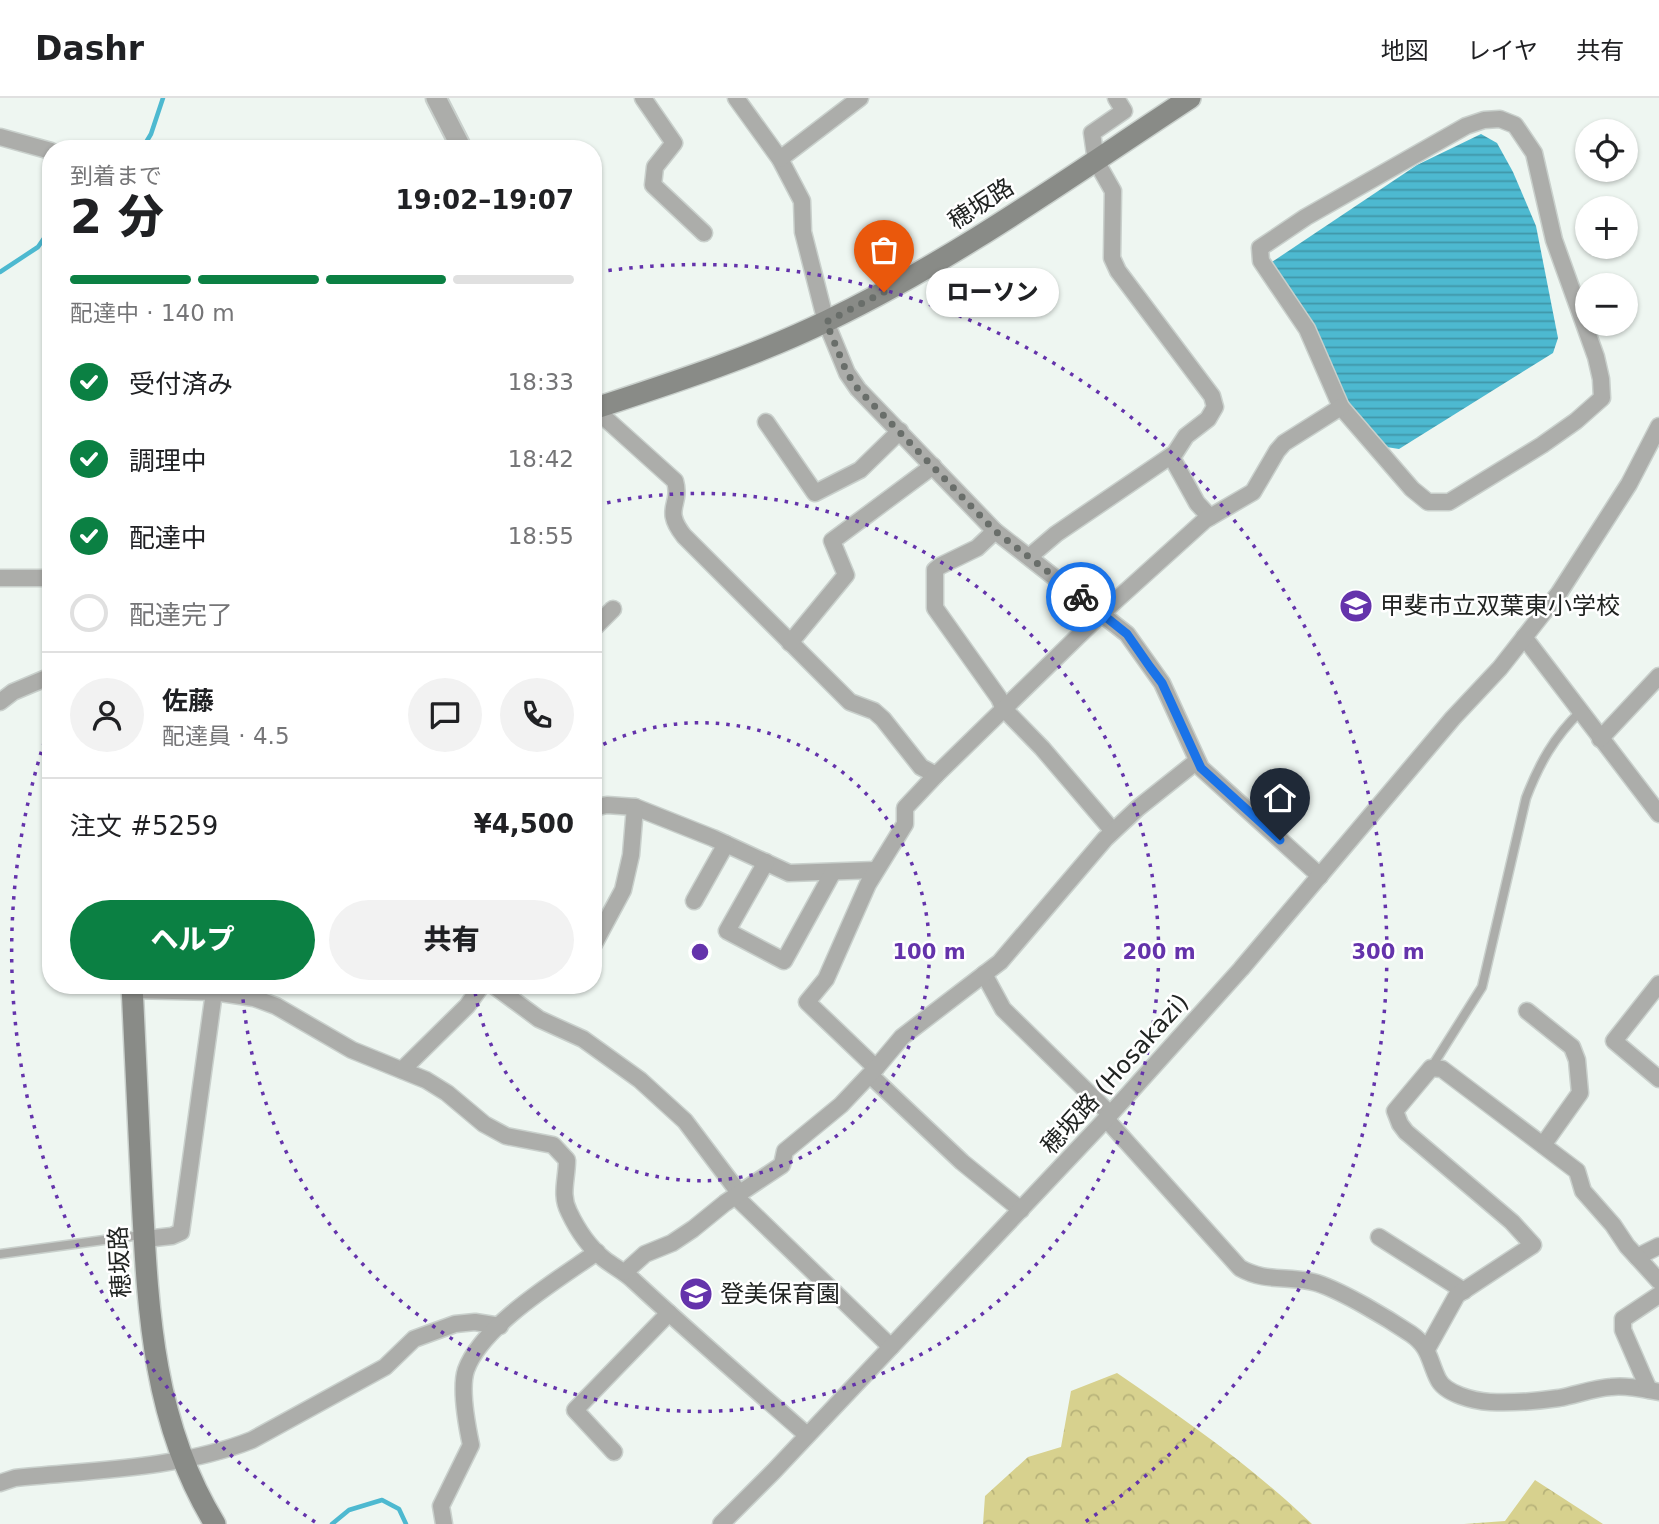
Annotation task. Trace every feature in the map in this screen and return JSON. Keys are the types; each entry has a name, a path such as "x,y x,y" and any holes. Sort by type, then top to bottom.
{"main road":[{"name":"穂坂路","path":"602,405 702,371 826,322 963,247 1190,98"},
{"name":"穂坂路","path":"132,994 148,1311 160,1385 182,1460 215,1524"}],"street":[{"path":"436,98 457,140"},
{"path":"643,98 674,143 655,167 653,185 704,233"},
{"path":"736,98 779,159 803,201 803,232 826,322 852,381 995,531 1127,634 1162,683 1201,768 1320,876"},
{"path":"832,98 843,111"},
{"path":"779,159 860,98"},
{"path":"1029,557 1056,534 1171,456 1186,436 1208,419 1215,407 1212,396 1118,271 1112,258 1113,191 1096,161 1092,133 1124,111 1116,98"},
{"path":"1500,119 1515,125 1534,153 1554,240 1596,357 1602,398 1542,445 1449,502 1427,502 1412,489 1340,407 1307,328 1261,261 1260,248 1306,216 1466,126 1484,120 1500,119"},
{"path":"2,141 42,149"},
{"path":"1021,1210 962,1162 807,1002 826,979 868,884 905,824 905,808 1102,613 1210,517 1254,492 1284,443 1340,407"},
{"path":"602,415 675,481 678,492 672,509 674,524 684,537 850,702 874,711 921,767 936,775"},
{"path":"766,422 815,493 860,470 900,432"},
{"name":"穂坂路 (Hosakazi)","path":"721,1524 1021,1210 1241,969 1559,593 1629,484 1659,426"},
{"path":"1171,456 1197,503 1210,517"},
{"path":"790,643 846,575 832,541 933,466"},
{"path":"995,531 977,548 935,570 935,608 1004,709 1042,748 1113,831"},
{"path":"0,578 42,578"},
{"path":"602,620 613,609"},
{"path":"1524,637 1659,814"},
{"path":"1600,739 1659,676"},
{"path":"0,702 13,692 42,680"},
{"path":"625,1272 645,1254 672,1243 782,1165 785,1151 841,1105 902,1037 1000,962 1070,877 1113,831 1197,761"},
{"path":"602,806 635,807 789,873 876,870"},
{"path":"602,929 623,890 631,855 635,807"},
{"path":"694,901 726,844"},
{"path":"766,862 727,931 784,961 833,872"},
{"path":"984,974 1003,1009 1108,1117 1240,1268 1253,1275 1301,1279 1320,1284 1390,1320 1415,1336 1427,1349 1438,1380 1447,1388 1466,1397 1490,1402 1557,1398 1610,1387 1654,1391"},
{"path":"1659,984 1614,1041 1659,1079"},
{"path":"144,1237 172,1236 181,1232 214,994"},
{"path":"237,994 276,1006 352,1050 426,1080 484,1124 506,1136 552,1144 567,1160 563,1195 568,1211 585,1240 603,1259 625,1272 807,1435"},
{"path":"402,1070 467,1006 476,994"},
{"path":"506,994 539,1019 583,1039 640,1080 685,1121 738,1195 891,1347"},
{"path":"1527,1011 1572,1047 1577,1060 1580,1093 1543,1145"},
{"path":"1427,1349 1457,1294 1533,1245 1512,1222 1399,1124 1395,1111 1431,1068 1442,1069 1577,1171 1583,1191 1659,1282"},
{"path":"1379,1237 1464,1291"},
{"path":"1637,1258 1659,1246"},
{"path":"444,1524 441,1506 471,1445 467,1429 466,1371 482,1343 517,1309 597,1252"},
{"path":"1654,1391 1623,1330 1623,1320 1659,1295"},
{"path":"614,1452 575,1410 669,1313"},
{"path":"0,1483 15,1478 182,1460 235,1447 385,1367 414,1339 455,1324 475,1322 500,1326"}],"lane":[{"path":"1431,1068 1482,987 1526,798 1536,772 1563,728 1580,712"},
{"path":"0,1254 144,1237"}],"green space":[{"path":"1117,1373 1242,1463 1312,1524 983,1524 985,1496 1028,1457 1061,1447 1071,1391"},
{"path":"1535,1480 1603,1524 1464,1524 1505,1521"}],"water":[{"path":"1481,134 1497,143 1513,172 1536,226 1558,338 1553,353 1399,449 1380,446 1346,402 1269,264 1417,165"}],"waterway":[{"path":"147,140 163,98"},
{"path":"0,272 38,247 42,241"},
{"path":"332,1524 349,1510 382,1500 399,1509 406,1524"}],"way so far":[{"path":"884,292 826,322 847,373 858,389 995,531 1081,597"}],"place":[{"name":"ローソン","path":"884,292"},
{"name":"甲斐市立双葉東小学校","path":"1356,606"},
{"name":"登美保育園","path":"696,1294"}],"route":[{"path":"1081,597 1127,634 1162,683 1201,768 1280,840"}]}
